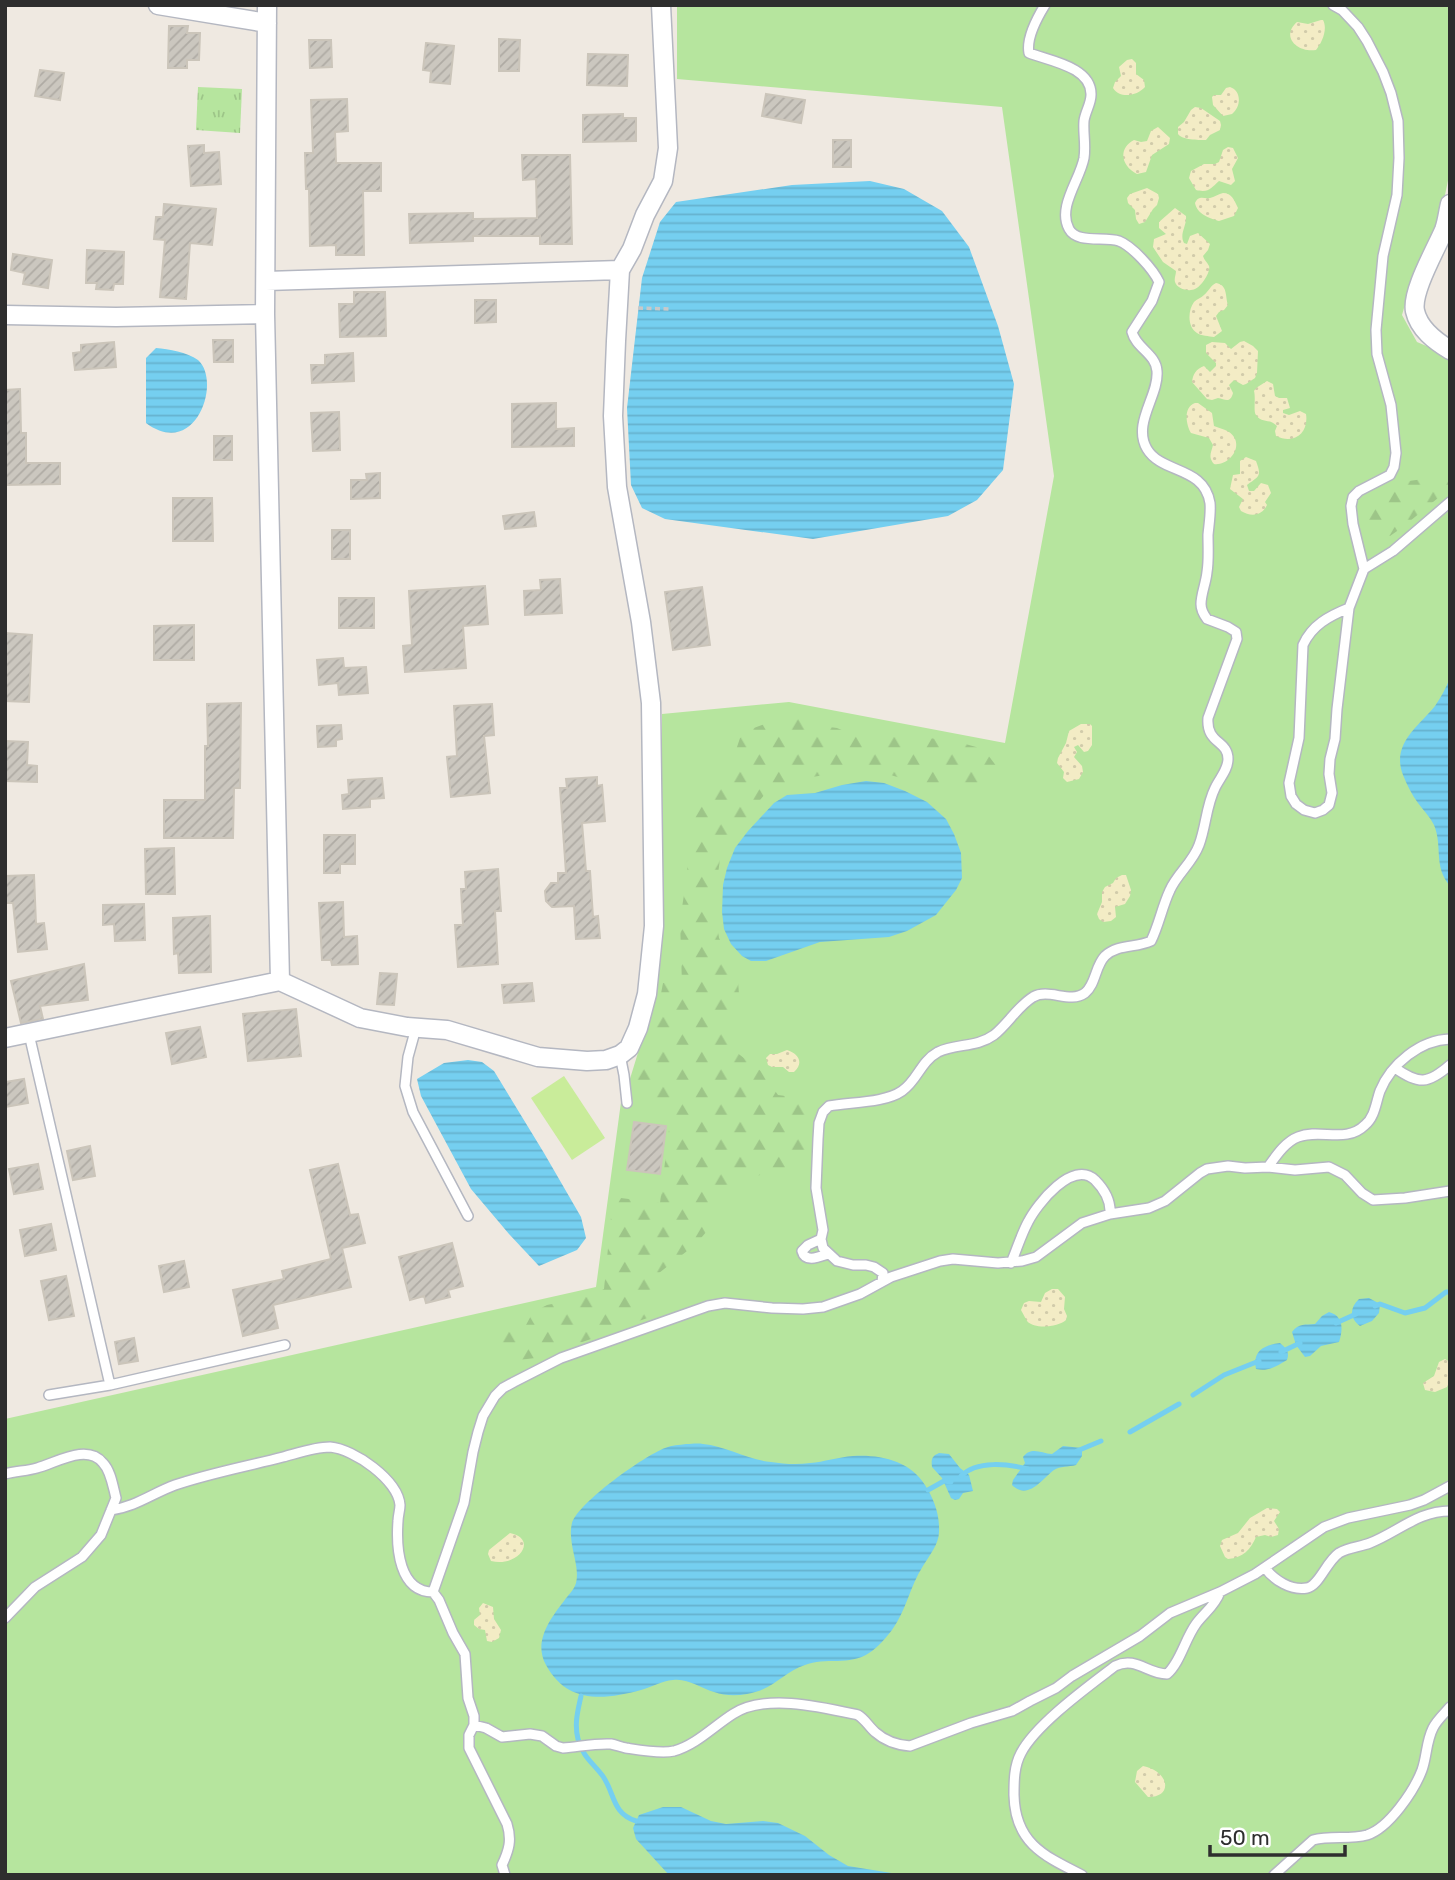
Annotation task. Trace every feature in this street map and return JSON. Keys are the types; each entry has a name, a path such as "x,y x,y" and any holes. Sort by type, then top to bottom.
{"street":[{"path":"158,5 267,14 265,314 280,981"},
{"path":"5,1038 280,981 360,1018 416,1028 447,1030 538,1057 606,1060 629,1048 638,1028 647,994 654,926 652,703 617,487 613,416 620,270 632,250 645,215 663,181 667,159 661,5"},
{"path":"1450,204 1445,227 1415,295 1415,311 1423,329 1435,342 1450,350"},
{"path":"266,281 620,270"},
{"path":"5,315 116,317 265,314"}],"lane":[{"path":"883,1282 883,1273 874,1267 843,1263 823,1248 816,1188 819,1123 823,1112 829,1106 891,1096 902,1091 913,1081 926,1060 934,1054 945,1049 981,1042 1003,1027 1032,998 1042,993 1075,997 1083,994 1089,988 1104,957 1123,947 1151,941 1172,886 1199,846 1214,789 1227,768 1227,751 1207,728 1208,718 1237,639 1236,632 1207,619 1201,604 1209,556 1210,501 1206,491 1194,477 1158,460 1145,446 1144,419 1157,377 1157,368 1155,362 1137,344 1132,332 1152,301 1159,282 1155,273 1128,246 1118,241 1080,238 1069,230 1066,205 1084,158 1085,114 1091,94 1090,86 1077,71 1029,53 1030,36 1045,5"},
{"path":"1333,5 1342,10 1367,41 1383,72 1398,121 1397,195 1383,256 1376,330 1377,354 1391,405 1396,453 1390,475 1353,497 1353,524 1364,569 1349,608 1335,739 1330,759 1332,793 1329,805 1315,813 1296,804 1291,796 1289,783 1299,738 1303,645 1308,635 1322,621 1349,608"},
{"path":"1364,569 1393,551 1450,502"},
{"path":"416,1028 408,1057 405,1086 413,1112 468,1216"},
{"path":"29,1034 110,1385"},
{"path":"1268,1167 1279,1151 1299,1136 1346,1135 1366,1125 1385,1081 1395,1068 1417,1049 1450,1039"},
{"path":"620,1055 627,1103"},
{"path":"1395,1068 1406,1076 1425,1081 1433,1079 1450,1065"},
{"path":"433,1592 464,1503 483,1416 503,1388 561,1358 708,1306 725,1303 772,1308 823,1307 843,1301 891,1277 930,1264 953,1259 983,1263 1023,1261 1036,1257 1082,1223 1110,1214 1149,1208 1165,1201 1199,1173 1208,1169 1228,1166 1295,1170 1329,1167 1345,1175 1362,1193 1373,1200 1450,1191"},
{"path":"1011,1263 1029,1220 1041,1202 1071,1176 1082,1174 1092,1177 1111,1204 1110,1214"},
{"path":"821,1239 808,1245 802,1251 803,1255 816,1258 828,1254"},
{"path":"49,1395 110,1385 285,1345"},
{"path":"111,1510 136,1504 176,1485 244,1466 316,1449 330,1447 342,1450 365,1461 393,1487 400,1505 397,1523 401,1562 406,1577 422,1592 433,1592"},
{"path":"5,1474 38,1468 82,1454 93,1455 104,1463 116,1498 101,1535 82,1557 35,1587 5,1618"},
{"path":"474,1725 502,1737 530,1734 542,1736 555,1746 563,1748 612,1744 623,1748 662,1752 674,1751 698,1739 745,1707 773,1703 817,1707 858,1715 876,1733 889,1741 910,1746 1012,1711 1056,1688 1140,1636 1170,1612 1220,1592 1265,1567 1324,1527 1348,1518 1410,1505 1450,1486"},
{"path":"1265,1567 1277,1580 1285,1584 1308,1588 1318,1581 1326,1565 1346,1549 1367,1544 1429,1513 1450,1511"},
{"path":"433,1592 465,1654 467,1698 474,1716 474,1725 469,1735 470,1748 508,1824 510,1834 508,1853 502,1866 503,1874"},
{"path":"1082,1875 1043,1855 1029,1842 1021,1829 1016,1817 1014,1779 1021,1753 1051,1718 1115,1666 1131,1662 1159,1674 1167,1674 1197,1622 1212,1607 1220,1592"},
{"path":"1274,1875 1313,1840 1351,1839 1378,1830 1399,1808 1416,1782 1422,1770 1433,1727 1450,1707"}],"path":[{"path":"638,308 672,309"}],"green space":[{"path":"677,5 1450,5 1450,171 1437,233 1408,294 1402,315 1417,342 1450,356 1450,1875 5,1875 5,1419 596,1287 621,1102 630,1103 629,1082 656,994 662,940 662,714 789,702 1005,743 1054,476 1002,107 677,79"},
{"path":"198,87 242,89 240,133 196,130"},
{"path":"1450,462 1450,489 1390,536 1369,533 1362,513 1374,497 1409,481 1430,478"},
{"path":"811,716 822,726 837,728 865,740 910,735 976,747 988,755 997,767 996,782 981,789 965,789 950,784 918,783 887,774 870,774 855,770 794,780 765,794 738,833 727,844 720,859 714,904 719,938 734,965 739,995 728,1024 729,1039 736,1052 761,1071 778,1095 793,1097 807,1104 806,1149 797,1163 737,1181 724,1191 709,1216 707,1231 696,1244 659,1273 650,1287 653,1316 535,1358 519,1360 504,1353 498,1339 506,1330 526,1325 533,1312 547,1305 590,1296 604,1289 613,1197 660,1203 672,1105 642,1096 636,1085 639,1070 650,1052 663,983 682,984 680,920 687,876 690,814 694,799 727,767 740,738 751,729"},
{"path":"564,1076 605,1138 572,1160 531,1098"}],"sand":[{"path":"1323,20 1325,32 1316,50 1303,49 1293,43 1290,33 1297,22 1308,24"},
{"path":"1132,59 1136,63 1136,74 1144,80 1145,87 1133,94 1120,94 1113,88 1121,76 1119,67"},
{"path":"1230,87 1237,92 1238,103 1232,114 1223,116 1213,105 1212,97 1221,95"},
{"path":"1195,107 1220,121 1220,130 1206,140 1187,139 1178,134 1178,127"},
{"path":"1158,127 1170,138 1169,144 1152,155 1146,172 1137,174 1125,163 1125,148 1134,140 1147,141 1151,131"},
{"path":"1233,148 1238,158 1232,169 1235,181 1231,185 1219,181 1207,190 1196,190 1189,178 1191,171 1204,164 1219,162 1223,150"},
{"path":"1147,188 1158,194 1159,198 1145,222 1139,224 1135,210 1127,198 1130,194"},
{"path":"1223,193 1231,196 1238,208 1234,216 1219,221 1204,215 1196,207 1198,199"},
{"path":"1175,208 1186,216 1182,236 1184,243 1187,244 1190,236 1198,233 1210,244 1203,256 1209,266 1208,272 1200,285 1192,290 1176,284 1176,271 1163,262 1153,247 1154,239 1166,234 1159,228 1159,222"},
{"path":"1216,283 1223,286 1228,305 1216,316 1222,331 1214,337 1197,333 1191,327 1190,318 1194,302"},
{"path":"1244,341 1258,351 1255,378 1243,385 1234,380 1229,385 1233,393 1229,400 1207,399 1192,382 1199,369 1204,366 1210,372 1216,366 1206,353 1206,345 1212,342 1225,343 1231,349"},
{"path":"1267,381 1273,384 1275,396 1287,398 1290,408 1283,410 1283,413 1289,415 1300,411 1306,414 1305,427 1299,436 1289,439 1276,436 1277,426 1256,415 1254,391"},
{"path":"1195,403 1212,413 1214,426 1228,431 1234,437 1235,452 1228,460 1214,464 1211,457 1213,445 1209,438 1189,430 1187,412"},
{"path":"1246,457 1256,461 1259,470 1257,478 1247,485 1249,491 1254,491 1261,483 1268,485 1271,493 1265,502 1265,509 1256,514 1241,511 1239,507 1243,499 1230,489 1233,475 1240,474 1240,461"},
{"path":"1081,724 1092,726 1092,745 1084,752 1078,745 1074,747 1077,752 1074,757 1082,766 1083,772 1079,779 1067,782 1057,763 1058,758 1069,731"},
{"path":"1122,875 1126,875 1131,890 1130,896 1125,904 1115,907 1116,917 1103,922 1097,914 1102,902 1102,892"},
{"path":"787,1050 799,1059 799,1065 794,1072 768,1065 766,1058 770,1054"},
{"path":"1058,1289 1065,1297 1066,1320 1046,1326 1031,1324 1021,1310 1024,1303 1041,1302 1045,1293"},
{"path":"1445,1359 1450,1362 1450,1380 1447,1387 1435,1392 1425,1390 1423,1383 1434,1376 1439,1362"},
{"path":"1267,1508 1280,1512 1274,1521 1279,1529 1278,1535 1256,1537 1242,1555 1228,1559 1225,1557 1220,1546 1222,1540 1238,1533 1250,1518"},
{"path":"510,1533 519,1536 523,1541 522,1552 509,1560 491,1561 489,1550"},
{"path":"483,1603 493,1607 494,1619 501,1630 499,1638 492,1642 487,1641 485,1630 474,1625"},
{"path":"1143,1766 1163,1778 1165,1789 1162,1793 1148,1797 1135,1782 1137,1771"}],"water":[{"path":"870,181 904,189 942,211 969,247 998,326 1014,384 1003,470 977,500 948,516 813,539 665,519 642,508 631,485 627,408 642,278 660,222 676,202 792,185"},
{"path":"156,348 189,355 198,360 205,370 207,384 200,413 191,425 179,432 164,432 146,423 146,358"},
{"path":"1450,678 1450,886 1440,864 1434,825 1412,793 1400,764 1403,745 1435,706"},
{"path":"866,781 884,783 905,791 927,802 946,819 961,853 962,878 956,890 936,915 907,931 889,937 820,942 766,961 751,961 742,956 731,944 724,929 722,912 723,885 735,848 774,803 787,795 815,793"},
{"path":"468,1060 482,1062 494,1071 581,1217 586,1238 577,1250 539,1266 471,1189 421,1096 417,1079 444,1063"},
{"path":"1369,1298 1380,1304 1379,1313 1372,1321 1360,1326 1352,1316 1352,1309 1359,1299"},
{"path":"1329,1312 1340,1320 1339,1342 1321,1346 1305,1357 1296,1345 1292,1332 1300,1326 1315,1324"},
{"path":"1280,1343 1287,1350 1287,1360 1268,1369 1256,1369 1256,1358 1260,1350"},
{"path":"686,1444 712,1445 754,1459 786,1464 873,1456 903,1465 919,1477 936,1507 939,1536 897,1623 878,1646 862,1657 805,1665 764,1689 739,1695 726,1695 678,1680 614,1696 588,1696 564,1687 555,1678 542,1656 542,1639 549,1623 576,1583 577,1569 571,1529 577,1514 599,1492 628,1470 665,1448"},
{"path":"1063,1446 1082,1448 1082,1456 1076,1465 1056,1469 1029,1490 1024,1491 1012,1485 1025,1463 1023,1457 1026,1454 1033,1451 1052,1454"},
{"path":"939,1453 949,1454 969,1475 973,1491 963,1493 959,1499 951,1498 942,1478 932,1467 932,1458"},
{"path":"663,1807 681,1807 711,1821 726,1824 763,1821 778,1823 805,1836 848,1866 904,1875 669,1875 636,1839 633,1828 639,1815"}],"building":[{"path":"169,26 188,26 187,33 200,33 199,60 187,60 187,68 168,68"},
{"path":"499,39 520,40 519,71 499,71"},
{"path":"309,40 331,40 332,67 310,68"},
{"path":"426,43 454,46 450,84 430,82 431,71 423,70"},
{"path":"588,54 628,55 627,86 587,85"},
{"path":"40,70 64,73 60,100 35,96"},
{"path":"766,94 805,100 801,123 762,116"},
{"path":"347,99 348,131 335,132 336,163 381,163 381,191 363,191 364,255 336,255 336,245 310,246 305,153 313,153 311,100"},
{"path":"623,114 623,118 636,118 636,141 583,142 583,115"},
{"path":"833,140 851,140 851,167 833,167"},
{"path":"204,145 204,153 219,152 221,184 191,186 188,146"},
{"path":"522,155 570,155 572,244 540,244 540,236 473,236 473,241 410,243 409,214 473,213 473,219 537,218 536,179 523,180"},
{"path":"164,204 216,209 212,245 190,243 186,299 160,297 165,240 154,239 156,217 163,217"},
{"path":"87,250 124,252 123,284 114,284 113,290 96,289 97,283 86,283"},
{"path":"13,254 52,260 48,288 23,284 25,273 11,270"},
{"path":"354,292 385,292 386,336 340,337 339,304 354,304"},
{"path":"475,300 496,300 496,322 475,323"},
{"path":"213,340 233,340 233,362 214,362"},
{"path":"114,342 116,367 75,370 73,353 81,352 81,345"},
{"path":"353,353 354,381 312,383 311,365 325,365 325,355"},
{"path":"20,389 21,433 26,433 26,463 60,463 60,484 5,485 5,390"},
{"path":"556,403 556,429 574,428 574,446 512,447 512,404"},
{"path":"339,412 340,450 313,451 311,413"},
{"path":"214,436 232,436 232,460 214,460"},
{"path":"380,473 380,498 351,499 351,480 367,480 366,474"},
{"path":"173,498 212,498 213,541 173,541"},
{"path":"534,512 536,526 505,529 503,516"},
{"path":"332,530 350,530 350,559 332,559"},
{"path":"560,579 562,613 525,615 524,591 541,590 540,580"},
{"path":"485,586 488,624 463,626 466,668 405,672 403,646 412,645 409,591"},
{"path":"702,587 710,645 673,650 665,592"},
{"path":"339,598 374,598 374,628 339,628"},
{"path":"194,625 194,660 154,660 154,626"},
{"path":"5,633 32,635 29,702 5,701"},
{"path":"343,658 344,668 366,667 368,693 339,695 338,683 319,685 317,660"},
{"path":"241,703 240,788 234,788 233,838 164,838 164,800 205,800 207,704"},
{"path":"492,704 494,735 484,736 490,793 451,797 447,757 457,756 454,706"},
{"path":"341,725 342,739 336,740 336,746 318,747 317,726"},
{"path":"5,741 28,742 27,765 37,766 37,782 5,781"},
{"path":"597,777 597,786 602,785 605,821 582,823 586,871 590,871 593,917 598,916 600,938 576,939 574,906 552,907 546,901 545,891 551,883 558,883 558,873 566,873 560,788 567,788 566,779"},
{"path":"382,778 384,798 370,799 370,807 343,809 342,795 349,794 348,780"},
{"path":"324,835 355,835 355,864 340,864 340,873 324,873"},
{"path":"174,848 175,894 146,894 145,849"},
{"path":"498,869 501,911 495,911 498,964 458,967 455,925 463,925 461,889 466,889 465,872"},
{"path":"34,875 36,924 44,923 47,949 18,952 13,903 5,903 5,876"},
{"path":"343,902 344,937 357,936 358,964 332,965 331,960 322,960 319,903"},
{"path":"144,904 145,940 115,941 114,924 103,925 103,905"},
{"path":"210,916 211,972 179,973 178,953 174,954 173,918"},
{"path":"84,964 88,1000 40,1006 43,1019 21,1023 11,981"},
{"path":"380,973 397,974 394,1005 377,1004"},
{"path":"532,983 534,1001 504,1003 502,985"},
{"path":"296,1009 301,1056 248,1061 243,1014"},
{"path":"200,1027 206,1057 172,1064 166,1033"},
{"path":"24,1079 28,1103 5,1107 5,1082"},
{"path":"634,1122 666,1126 660,1174 627,1170"},
{"path":"90,1146 95,1176 73,1180 67,1151"},
{"path":"38,1164 43,1189 14,1194 9,1169"},
{"path":"338,1164 350,1215 358,1214 365,1243 342,1248 351,1287 273,1305 278,1328 243,1336 233,1290 284,1279 282,1271 331,1259 310,1170"},
{"path":"51,1224 56,1250 25,1256 20,1230"},
{"path":"452,1243 463,1286 448,1290 450,1297 426,1303 424,1296 410,1300 399,1257"},
{"path":"184,1261 189,1287 164,1292 159,1266"},
{"path":"66,1276 74,1316 49,1320 41,1281"},
{"path":"134,1338 138,1361 119,1364 115,1342"}],"waterway":[{"path":"1375,1306 1380,1304 1405,1313 1425,1308 1446,1292 1450,1292"},
{"path":"1336,1323 1356,1314"},
{"path":"1281,1352 1300,1343"},
{"path":"1193,1395 1224,1375 1259,1361"},
{"path":"1130,1432 1179,1404"},
{"path":"1077,1451 1101,1441"},
{"path":"961,1476 984,1465 1028,1469"},
{"path":"928,1490 944,1481 951,1482"},
{"path":"581,1696 576,1722 580,1745 602,1775 622,1813 636,1821"}]}
